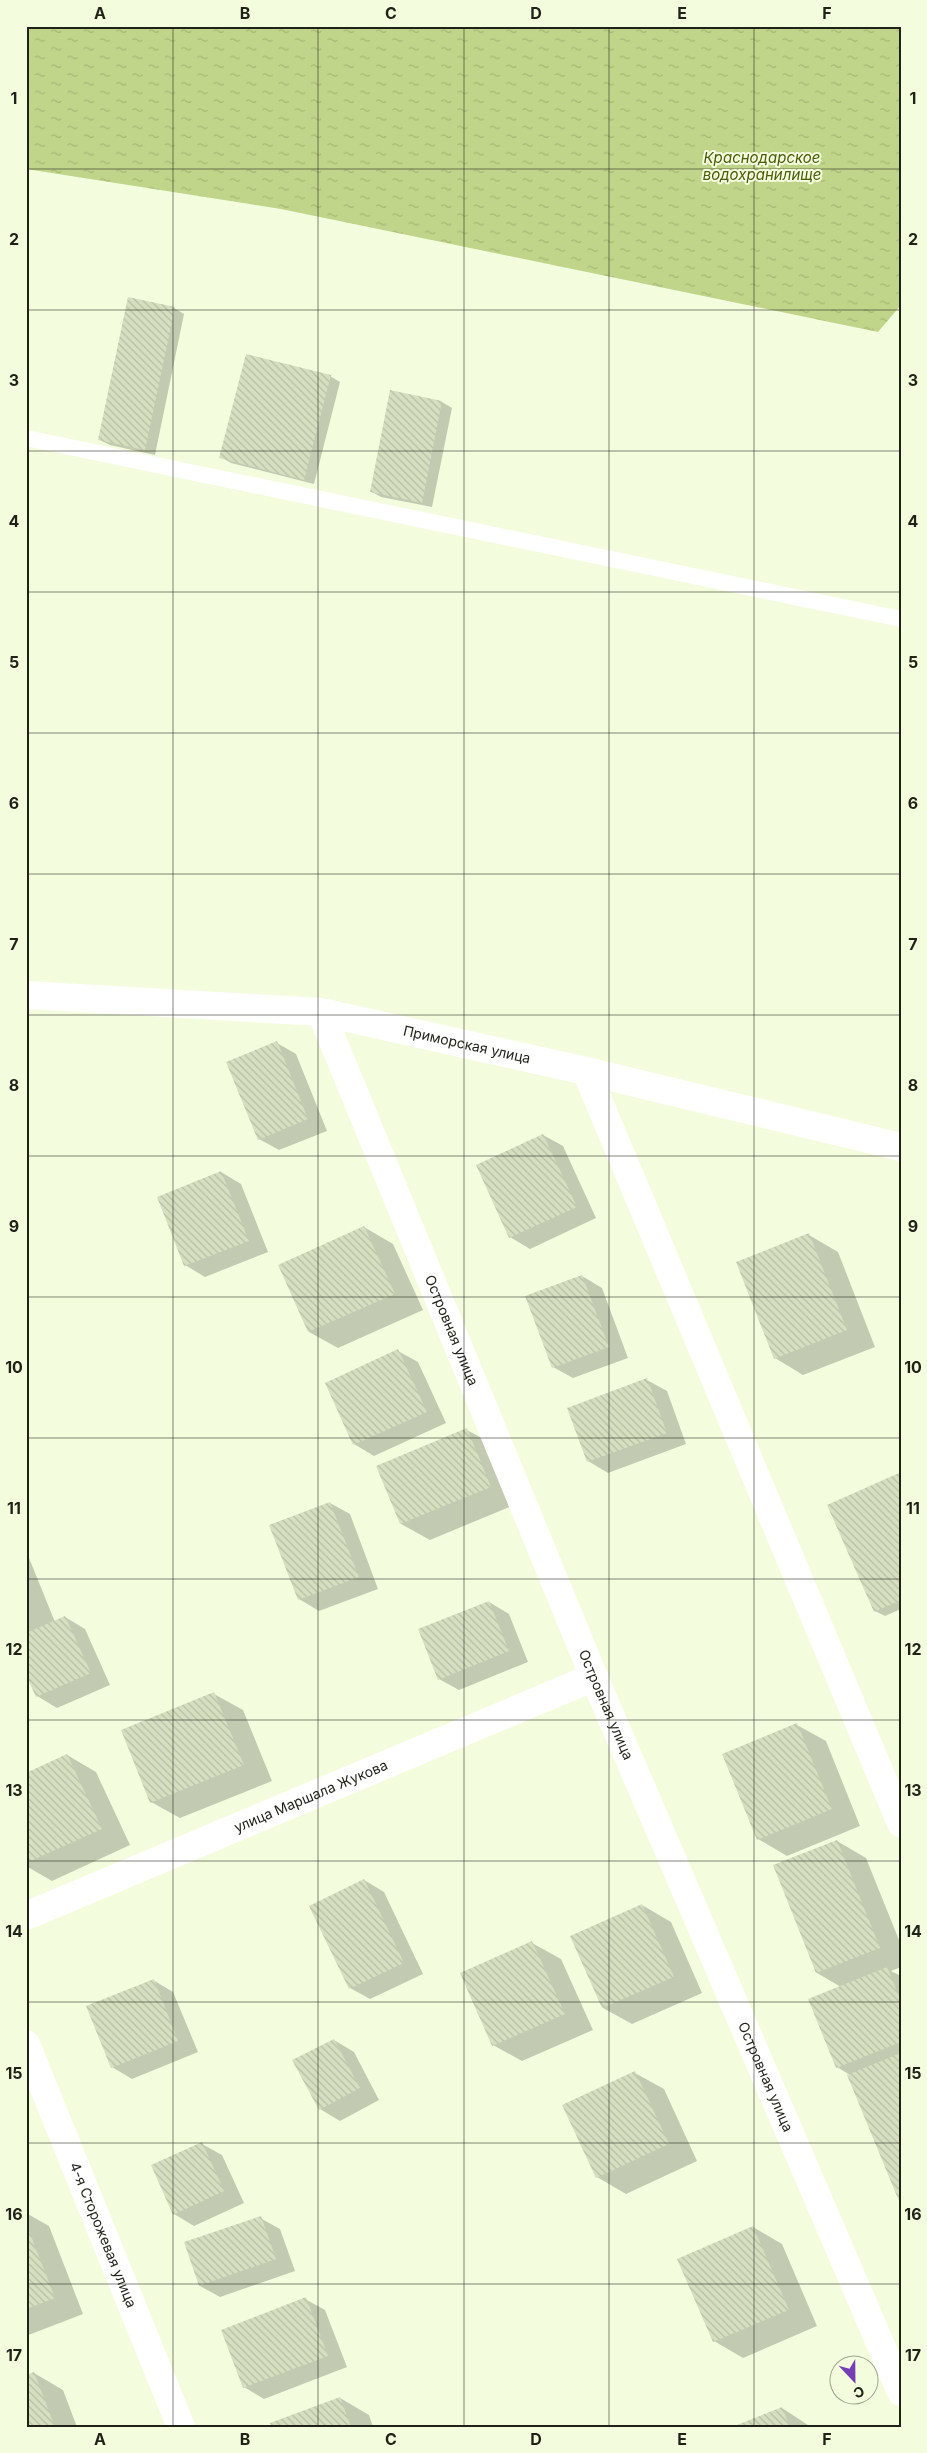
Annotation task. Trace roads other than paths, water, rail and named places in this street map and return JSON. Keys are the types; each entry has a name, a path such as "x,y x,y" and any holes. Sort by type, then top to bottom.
{"street":[{"name":"Приморская улица","path":"26,995 321,1012 586,1071 901,1147"},
{"name":"Островная улица","path":"321,1012 594,1677 901,2392"},
{"path":"586,1071 901,1822"},
{"name":"улица Маршала Жукова","path":"26,1916 594,1677"},
{"name":"4-я Сторожевая улица","path":"26,2044 181,2427"}],"lane":[{"path":"26,438 901,620"}],"water":[{"name":"Краснодарское водохранилище","path":"26,26 901,26 901,305 878,332 281,209 26,169"}]}
